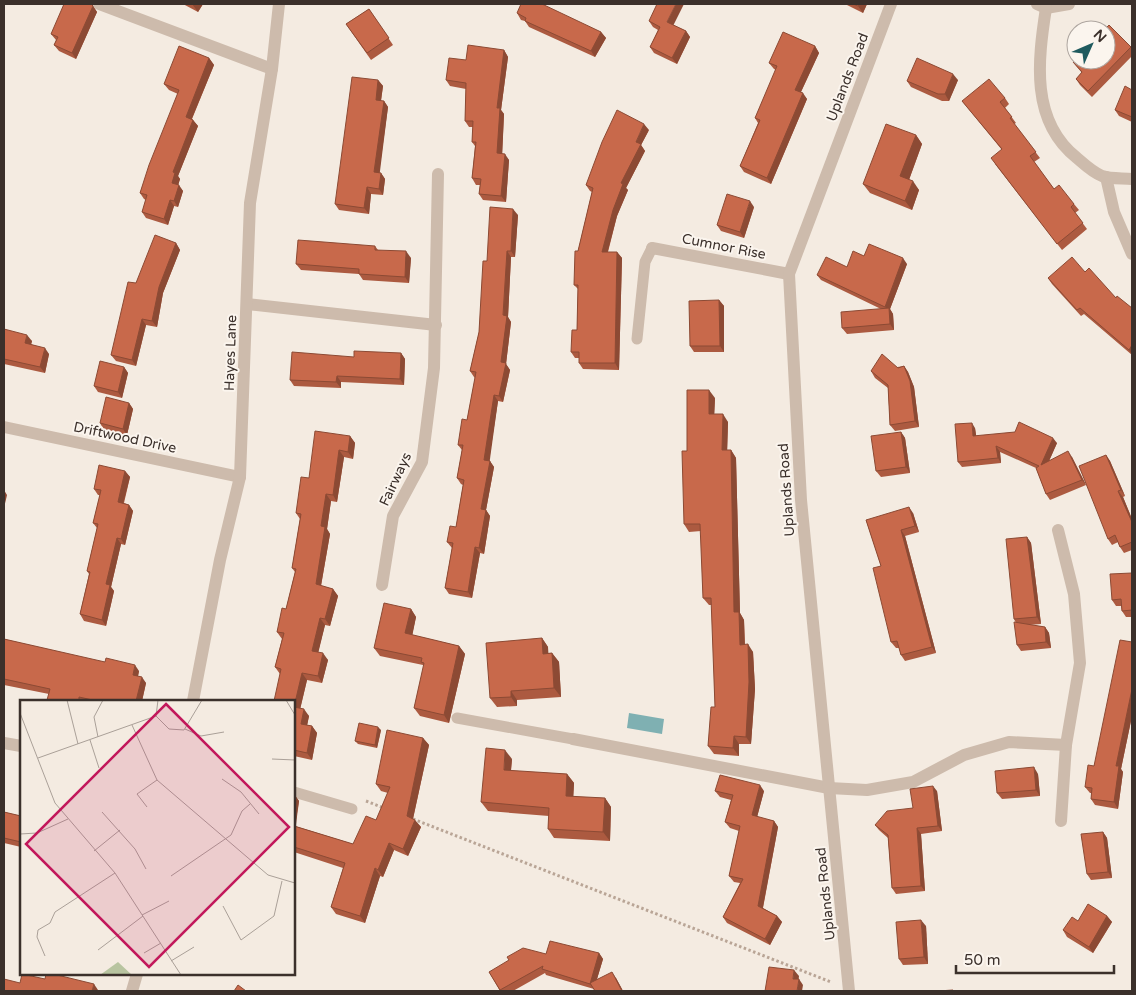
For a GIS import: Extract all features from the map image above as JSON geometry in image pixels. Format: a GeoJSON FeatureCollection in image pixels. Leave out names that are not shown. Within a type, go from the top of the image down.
{"type":"FeatureCollection","features":[{"type":"Feature","properties":{"kind":"street"},"geometry":{"type":"LineString","coordinates":[[99,4],[272,69]]}},
{"type":"Feature","properties":{"kind":"street","name":"Hayes Lane"},"geometry":{"type":"LineString","coordinates":[[194,700],[220,560],[240,477],[250,203],[272,69],[278,4]]}},
{"type":"Feature","properties":{"kind":"street","name":"Uplands Road"},"geometry":{"type":"LineString","coordinates":[[849,990],[801,500],[789,274],[891,4]]}},
{"type":"Feature","properties":{"kind":"street"},"geometry":{"type":"LineString","coordinates":[[1069,4],[1041,6],[1039,83],[1045,114],[1070,153],[1093,172],[1106,177],[1132,179]]}},
{"type":"Feature","properties":{"kind":"street","name":"Fairways"},"geometry":{"type":"LineString","coordinates":[[382,585],[393,516],[422,462],[434,368],[438,174]]}},
{"type":"Feature","properties":{"kind":"street"},"geometry":{"type":"LineString","coordinates":[[1106,177],[1114,212],[1132,254]]}},
{"type":"Feature","properties":{"kind":"street","name":"Cumnor Rise"},"geometry":{"type":"LineString","coordinates":[[652,248],[789,274]]}},
{"type":"Feature","properties":{"kind":"street"},"geometry":{"type":"LineString","coordinates":[[247,304],[436,325]]}},
{"type":"Feature","properties":{"kind":"street","name":"Driftwood Drive"},"geometry":{"type":"LineString","coordinates":[[4,427],[240,477]]}},
{"type":"Feature","properties":{"kind":"street"},"geometry":{"type":"LineString","coordinates":[[1058,530],[1074,594],[1080,662],[1066,745],[1061,821]]}},
{"type":"Feature","properties":{"kind":"street"},"geometry":{"type":"LineString","coordinates":[[573,739],[829,788],[867,790],[913,782],[964,754],[1009,742],[1066,745]]}},
{"type":"Feature","properties":{"kind":"street"},"geometry":{"type":"LineString","coordinates":[[4,743],[20,746]]}},
{"type":"Feature","properties":{"kind":"street"},"geometry":{"type":"LineString","coordinates":[[132,991],[137,975]]}},
{"type":"Feature","properties":{"kind":"lane"},"geometry":{"type":"LineString","coordinates":[[637,339],[645,262],[652,248]]}},
{"type":"Feature","properties":{"kind":"lane"},"geometry":{"type":"LineString","coordinates":[[458,718],[573,739]]}},
{"type":"Feature","properties":{"kind":"lane"},"geometry":{"type":"LineString","coordinates":[[295,792],[352,809]]}},
{"type":"Feature","properties":{"kind":"path"},"geometry":{"type":"LineString","coordinates":[[362,800],[390,810]]}},
{"type":"Feature","properties":{"kind":"path"},"geometry":{"type":"LineString","coordinates":[[408,817],[849,990]]}},
{"type":"Feature","properties":{"kind":"water"},"geometry":{"type":"Polygon","coordinates":[[[629,713],[664,719],[662,734],[627,728],[629,713]]]}},
{"type":"Feature","properties":{"kind":"building"},"geometry":{"type":"Polygon","coordinates":[[[64,4],[91,4],[93,6],[72,53],[54,45],[58,37],[51,34],[64,4]]]}},
{"type":"Feature","properties":{"kind":"building"},"geometry":{"type":"Polygon","coordinates":[[[521,4],[542,4],[601,32],[591,51],[525,21],[526,18],[517,13],[521,4]]]}},
{"type":"Feature","properties":{"kind":"building"},"geometry":{"type":"Polygon","coordinates":[[[657,4],[676,4],[667,22],[686,31],[672,58],[650,47],[660,27],[649,21],[657,4]]]}},
{"type":"Feature","properties":{"kind":"building"},"geometry":{"type":"Polygon","coordinates":[[[369,9],[389,38],[367,53],[346,24],[369,9]]]}},
{"type":"Feature","properties":{"kind":"building"},"geometry":{"type":"Polygon","coordinates":[[[783,32],[815,46],[795,90],[803,93],[767,178],[740,166],[760,120],[755,118],[777,66],[769,63],[783,32]]]}},
{"type":"Feature","properties":{"kind":"building"},"geometry":{"type":"Polygon","coordinates":[[[1116,32],[1131,47],[1116,62],[1116,32]]]}},
{"type":"Feature","properties":{"kind":"building"},"geometry":{"type":"Polygon","coordinates":[[[468,45],[504,50],[497,108],[500,108],[497,153],[505,154],[501,196],[479,194],[481,179],[472,178],[476,142],[472,142],[473,121],[465,121],[466,83],[446,80],[449,58],[466,60],[468,45]]]}},
{"type":"Feature","properties":{"kind":"building"},"geometry":{"type":"Polygon","coordinates":[[[179,46],[209,58],[186,117],[193,120],[173,172],[175,173],[172,183],[179,185],[174,201],[170,200],[164,219],[142,212],[147,195],[140,193],[179,90],[164,84],[179,46]]]}},
{"type":"Feature","properties":{"kind":"building"},"geometry":{"type":"Polygon","coordinates":[[[917,58],[953,74],[945,94],[938,94],[907,81],[917,58]]]}},
{"type":"Feature","properties":{"kind":"building"},"geometry":{"type":"Polygon","coordinates":[[[1080,70],[1109,70],[1088,91],[1076,79],[1082,72],[1080,70]]]}},
{"type":"Feature","properties":{"kind":"building"},"geometry":{"type":"Polygon","coordinates":[[[352,77],[378,80],[376,100],[384,101],[374,172],[381,173],[379,189],[367,187],[364,208],[335,204],[352,77]]]}},
{"type":"Feature","properties":{"kind":"building"},"geometry":{"type":"Polygon","coordinates":[[[989,79],[1005,98],[1000,102],[1012,117],[1010,118],[1036,152],[1030,156],[1054,189],[1059,185],[1074,204],[1071,207],[1083,223],[1057,244],[991,158],[1002,149],[962,101],[989,79]]]}},
{"type":"Feature","properties":{"kind":"building"},"geometry":{"type":"Polygon","coordinates":[[[1125,86],[1132,90],[1132,117],[1115,110],[1125,86]]]}},
{"type":"Feature","properties":{"kind":"building"},"geometry":{"type":"Polygon","coordinates":[[[617,110],[644,124],[636,142],[641,144],[621,183],[623,184],[613,210],[602,252],[617,252],[615,363],[579,363],[579,352],[571,352],[572,330],[577,330],[578,285],[574,285],[575,251],[578,251],[593,188],[586,185],[602,142],[617,110]]]}},
{"type":"Feature","properties":{"kind":"building"},"geometry":{"type":"Polygon","coordinates":[[[886,124],[916,135],[900,176],[913,181],[905,201],[863,184],[886,124]]]}},
{"type":"Feature","properties":{"kind":"building"},"geometry":{"type":"Polygon","coordinates":[[[727,194],[750,201],[740,232],[717,225],[727,194]]]}},
{"type":"Feature","properties":{"kind":"building"},"geometry":{"type":"Polygon","coordinates":[[[490,207],[513,209],[511,251],[507,251],[503,315],[507,316],[501,362],[506,363],[499,396],[494,395],[484,460],[490,461],[481,509],[486,510],[479,548],[475,547],[468,592],[445,588],[453,543],[447,542],[450,526],[456,527],[464,480],[457,478],[463,445],[458,445],[462,419],[467,420],[476,372],[470,371],[479,332],[483,261],[487,261],[490,207]]]}},
{"type":"Feature","properties":{"kind":"building"},"geometry":{"type":"Polygon","coordinates":[[[155,235],[176,243],[159,287],[152,321],[142,319],[132,360],[111,355],[128,282],[136,283],[155,235]]]}},
{"type":"Feature","properties":{"kind":"building"},"geometry":{"type":"Polygon","coordinates":[[[298,240],[375,246],[375,250],[406,251],[405,277],[359,274],[359,269],[296,264],[298,240]]]}},
{"type":"Feature","properties":{"kind":"building"},"geometry":{"type":"Polygon","coordinates":[[[869,244],[903,258],[885,307],[817,275],[826,257],[847,267],[853,251],[864,256],[869,244]]]}},
{"type":"Feature","properties":{"kind":"building"},"geometry":{"type":"Polygon","coordinates":[[[1072,257],[1085,272],[1089,268],[1116,298],[1117,296],[1132,308],[1132,345],[1129,350],[1080,308],[1077,310],[1048,278],[1072,257]]]}},
{"type":"Feature","properties":{"kind":"building"},"geometry":{"type":"Polygon","coordinates":[[[719,300],[720,346],[690,346],[689,301],[719,300]]]}},
{"type":"Feature","properties":{"kind":"building"},"geometry":{"type":"Polygon","coordinates":[[[889,308],[890,324],[842,328],[841,312],[889,308]]]}},
{"type":"Feature","properties":{"kind":"building"},"geometry":{"type":"Polygon","coordinates":[[[4,329],[27,335],[25,343],[45,348],[40,367],[4,359],[4,329]]]}},
{"type":"Feature","properties":{"kind":"building"},"geometry":{"type":"Polygon","coordinates":[[[354,351],[401,353],[400,379],[337,376],[336,382],[290,380],[292,352],[354,357],[354,351]]]}},
{"type":"Feature","properties":{"kind":"building"},"geometry":{"type":"Polygon","coordinates":[[[882,354],[898,368],[904,366],[910,381],[915,421],[890,425],[888,385],[871,371],[882,354]]]}},
{"type":"Feature","properties":{"kind":"building"},"geometry":{"type":"Polygon","coordinates":[[[100,361],[124,367],[118,392],[94,386],[100,361]]]}},
{"type":"Feature","properties":{"kind":"building"},"geometry":{"type":"Polygon","coordinates":[[[687,390],[709,390],[709,414],[723,414],[722,450],[731,450],[734,612],[739,612],[740,645],[748,644],[749,682],[746,737],[734,736],[733,748],[708,746],[711,707],[715,707],[711,598],[703,598],[700,524],[684,524],[682,451],[687,451],[687,390]]]}},
{"type":"Feature","properties":{"kind":"building"},"geometry":{"type":"Polygon","coordinates":[[[106,397],[129,403],[123,429],[100,423],[106,397]]]}},
{"type":"Feature","properties":{"kind":"building"},"geometry":{"type":"Polygon","coordinates":[[[1019,422],[1053,438],[1041,465],[1068,451],[1082,480],[1046,494],[1036,468],[1039,466],[996,446],[998,458],[958,462],[955,424],[972,423],[973,436],[1015,432],[1019,422]]]}},
{"type":"Feature","properties":{"kind":"building"},"geometry":{"type":"Polygon","coordinates":[[[315,431],[350,436],[348,452],[339,450],[333,495],[326,494],[321,526],[325,527],[316,584],[333,589],[325,619],[320,618],[312,651],[323,653],[318,676],[302,673],[295,703],[295,700],[274,700],[281,669],[275,667],[284,633],[277,632],[282,608],[286,609],[296,569],[292,568],[301,514],[296,513],[301,477],[309,478],[315,431]]]}},
{"type":"Feature","properties":{"kind":"building"},"geometry":{"type":"Polygon","coordinates":[[[901,432],[906,467],[876,471],[871,436],[901,432]]]}},
{"type":"Feature","properties":{"kind":"building"},"geometry":{"type":"Polygon","coordinates":[[[1106,455],[1121,490],[1118,491],[1132,522],[1132,542],[1120,547],[1115,535],[1108,539],[1079,466],[1106,455]]]}},
{"type":"Feature","properties":{"kind":"building"},"geometry":{"type":"Polygon","coordinates":[[[99,465],[125,471],[118,502],[129,505],[121,539],[117,538],[106,584],[110,585],[102,620],[80,614],[90,572],[87,571],[98,524],[93,523],[101,490],[94,489],[99,465]]]}},
{"type":"Feature","properties":{"kind":"building"},"geometry":{"type":"Polygon","coordinates":[[[909,507],[915,526],[901,530],[932,647],[901,655],[897,641],[891,642],[873,568],[881,566],[866,520],[909,507]]]}},
{"type":"Feature","properties":{"kind":"building"},"geometry":{"type":"Polygon","coordinates":[[[1027,537],[1037,617],[1014,619],[1006,539],[1027,537]]]}},
{"type":"Feature","properties":{"kind":"building"},"geometry":{"type":"Polygon","coordinates":[[[1132,573],[1132,610],[1122,611],[1121,599],[1112,600],[1110,574],[1132,573]]]}},
{"type":"Feature","properties":{"kind":"building"},"geometry":{"type":"Polygon","coordinates":[[[384,603],[411,609],[405,633],[459,646],[444,715],[414,708],[424,663],[421,662],[422,658],[374,648],[384,603]]]}},
{"type":"Feature","properties":{"kind":"building"},"geometry":{"type":"Polygon","coordinates":[[[1014,622],[1045,627],[1046,642],[1017,645],[1014,622]]]}},
{"type":"Feature","properties":{"kind":"building"},"geometry":{"type":"Polygon","coordinates":[[[542,638],[543,654],[552,653],[554,688],[511,691],[511,697],[490,698],[486,643],[542,638]]]}},
{"type":"Feature","properties":{"kind":"building"},"geometry":{"type":"Polygon","coordinates":[[[4,639],[105,662],[106,658],[135,665],[133,675],[142,677],[136,700],[92,700],[79,697],[79,700],[47,700],[50,689],[4,679],[4,639]]]}},
{"type":"Feature","properties":{"kind":"building"},"geometry":{"type":"Polygon","coordinates":[[[1120,640],[1132,642],[1132,689],[1116,766],[1119,766],[1114,802],[1091,799],[1092,788],[1085,787],[1088,765],[1094,766],[1120,640]]]}},
{"type":"Feature","properties":{"kind":"building"},"geometry":{"type":"Polygon","coordinates":[[[295,707],[304,709],[301,724],[312,726],[307,753],[295,750],[295,707]]]}},
{"type":"Feature","properties":{"kind":"building"},"geometry":{"type":"Polygon","coordinates":[[[359,723],[378,727],[375,745],[355,741],[359,723]]]}},
{"type":"Feature","properties":{"kind":"building"},"geometry":{"type":"Polygon","coordinates":[[[387,730],[423,738],[407,816],[415,820],[403,849],[389,843],[378,870],[375,868],[360,916],[331,907],[345,863],[295,847],[295,826],[353,844],[366,816],[376,820],[390,787],[376,784],[387,730]]]}},
{"type":"Feature","properties":{"kind":"building"},"geometry":{"type":"Polygon","coordinates":[[[486,748],[505,750],[504,770],[567,774],[566,796],[605,798],[603,832],[548,829],[549,808],[481,802],[486,748]]]}},
{"type":"Feature","properties":{"kind":"building"},"geometry":{"type":"Polygon","coordinates":[[[1034,767],[1036,790],[997,793],[995,771],[1034,767]]]}},
{"type":"Feature","properties":{"kind":"building"},"geometry":{"type":"Polygon","coordinates":[[[720,775],[760,785],[752,815],[774,821],[758,906],[777,916],[765,939],[723,917],[743,879],[729,876],[740,826],[725,822],[733,795],[715,791],[720,775]]]}},
{"type":"Feature","properties":{"kind":"building"},"geometry":{"type":"Polygon","coordinates":[[[933,786],[938,826],[917,828],[921,886],[892,888],[888,835],[875,825],[887,811],[913,808],[910,789],[933,786]]]}},
{"type":"Feature","properties":{"kind":"building"},"geometry":{"type":"Polygon","coordinates":[[[4,812],[20,816],[20,842],[4,838],[4,812]]]}},
{"type":"Feature","properties":{"kind":"building"},"geometry":{"type":"Polygon","coordinates":[[[1103,832],[1108,872],[1087,874],[1081,834],[1103,832]]]}},
{"type":"Feature","properties":{"kind":"building"},"geometry":{"type":"Polygon","coordinates":[[[1088,904],[1107,916],[1089,947],[1063,930],[1072,917],[1078,921],[1088,904]]]}},
{"type":"Feature","properties":{"kind":"building"},"geometry":{"type":"Polygon","coordinates":[[[921,920],[924,957],[899,959],[896,922],[921,920]]]}},
{"type":"Feature","properties":{"kind":"building"},"geometry":{"type":"Polygon","coordinates":[[[550,941],[599,953],[590,984],[542,969],[543,966],[500,990],[489,972],[509,960],[507,957],[523,948],[546,954],[550,941]]]}},
{"type":"Feature","properties":{"kind":"building"},"geometry":{"type":"Polygon","coordinates":[[[769,967],[794,970],[793,979],[799,979],[797,991],[765,991],[769,967]]]}},
{"type":"Feature","properties":{"kind":"building"},"geometry":{"type":"Polygon","coordinates":[[[612,972],[622,991],[595,991],[590,983],[612,972]]]}},
{"type":"Feature","properties":{"kind":"building"},"geometry":{"type":"Polygon","coordinates":[[[22,975],[45,979],[46,975],[57,975],[94,984],[92,991],[4,991],[4,979],[20,983],[22,975]]]}},
{"type":"Feature","properties":{"kind":"building"},"geometry":{"type":"Polygon","coordinates":[[[238,985],[246,991],[234,991],[238,985]]]}}]}
